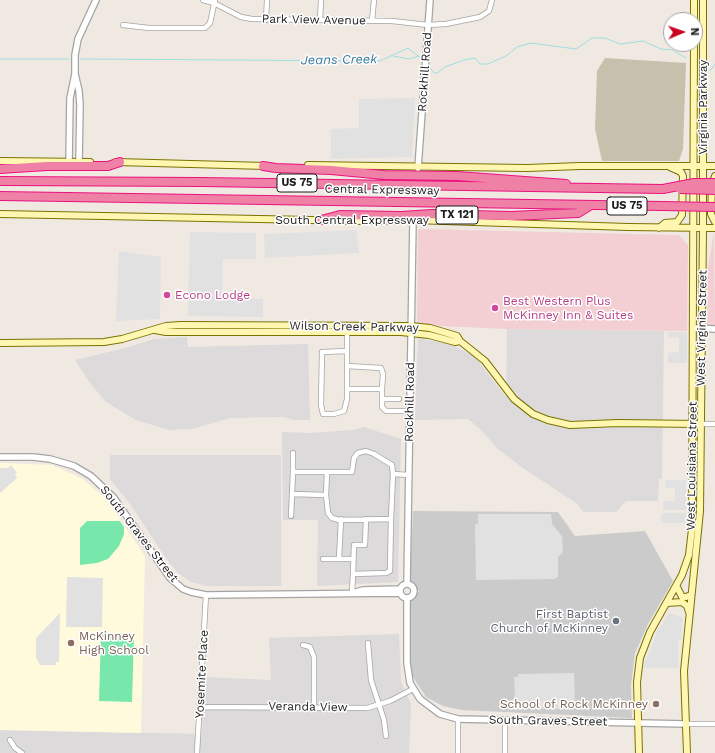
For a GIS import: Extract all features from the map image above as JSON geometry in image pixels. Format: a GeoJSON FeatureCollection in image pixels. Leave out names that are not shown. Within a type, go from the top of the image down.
{"type":"FeatureCollection","features":[{"type":"Feature","properties":{"kind":"highway"},"geometry":{"type":"LineString","coordinates":[[0,169],[47,166],[108,166],[120,162]]}},
{"type":"Feature","properties":{"kind":"highway"},"geometry":{"type":"LineString","coordinates":[[263,166],[384,175],[457,176],[548,181],[594,188]]}},
{"type":"Feature","properties":{"kind":"highway","name":"Central Expressway"},"geometry":{"type":"LineString","coordinates":[[0,181],[202,182],[715,190]]}},
{"type":"Feature","properties":{"kind":"highway"},"geometry":{"type":"LineString","coordinates":[[663,189],[694,183],[715,183]]}},
{"type":"Feature","properties":{"kind":"highway","name":"Central Expressway"},"geometry":{"type":"LineString","coordinates":[[0,196],[715,207]]}},
{"type":"Feature","properties":{"kind":"highway","name":"TX 121"},"geometry":{"type":"LineString","coordinates":[[321,220],[340,216],[401,216],[432,214],[511,216],[578,213],[591,205]]}},
{"type":"Feature","properties":{"kind":"main road"},"geometry":{"type":"LineString","coordinates":[[694,0],[694,12]]}},
{"type":"Feature","properties":{"kind":"main road","name":"Virginia Parkway"},"geometry":{"type":"LineString","coordinates":[[703,0],[703,166]]}},
{"type":"Feature","properties":{"kind":"main road","name":"Virginia Parkway"},"geometry":{"type":"LineString","coordinates":[[694,52],[694,166]]}},
{"type":"Feature","properties":{"kind":"main road"},"geometry":{"type":"LineString","coordinates":[[0,161],[418,168],[715,166]]}},
{"type":"Feature","properties":{"kind":"main road"},"geometry":{"type":"LineString","coordinates":[[659,228],[665,223],[677,222],[682,215],[683,176],[681,172],[668,166]]}},
{"type":"Feature","properties":{"kind":"main road","name":"West Louisiana Street"},"geometry":{"type":"LineString","coordinates":[[639,753],[637,682],[641,654],[650,632],[677,587],[689,555],[693,511],[694,166]]}},
{"type":"Feature","properties":{"kind":"main road","name":"West Virginia Street"},"geometry":{"type":"LineString","coordinates":[[687,753],[684,670],[700,511],[703,166]]}},
{"type":"Feature","properties":{"kind":"main road"},"geometry":{"type":"LineString","coordinates":[[715,176],[712,186],[711,214],[715,222]]}},
{"type":"Feature","properties":{"kind":"main road","name":"South Central Expressway"},"geometry":{"type":"LineString","coordinates":[[0,214],[321,220],[413,220],[659,228],[715,228]]}},
{"type":"Feature","properties":{"kind":"main road","name":"Wilson Creek Parkway"},"geometry":{"type":"LineString","coordinates":[[0,344],[104,342],[166,326],[180,325],[411,326],[444,331],[457,336],[460,341],[455,342],[429,335],[411,333],[166,332],[155,330]]}},
{"type":"Feature","properties":{"kind":"main road"},"geometry":{"type":"LineString","coordinates":[[460,341],[485,361],[514,399],[533,414],[548,420],[570,425],[618,423],[700,424]]}},
{"type":"Feature","properties":{"kind":"main road"},"geometry":{"type":"LineString","coordinates":[[693,511],[700,511]]}},
{"type":"Feature","properties":{"kind":"main road"},"geometry":{"type":"LineString","coordinates":[[677,587],[682,596],[686,597],[691,594]]}},
{"type":"Feature","properties":{"kind":"main road"},"geometry":{"type":"LineString","coordinates":[[667,603],[684,603],[690,613]]}},
{"type":"Feature","properties":{"kind":"street"},"geometry":{"type":"LineString","coordinates":[[79,162],[80,117],[79,92],[75,74],[75,55],[78,39],[96,0]]}},
{"type":"Feature","properties":{"kind":"street","name":"Park View Avenue"},"geometry":{"type":"LineString","coordinates":[[203,0],[215,2],[241,17],[266,20],[399,21],[428,25],[446,24],[480,17],[489,11],[492,0]]}},
{"type":"Feature","properties":{"kind":"street"},"geometry":{"type":"LineString","coordinates":[[266,20],[267,0]]}},
{"type":"Feature","properties":{"kind":"street"},"geometry":{"type":"LineString","coordinates":[[320,20],[321,0]]}},
{"type":"Feature","properties":{"kind":"street"},"geometry":{"type":"LineString","coordinates":[[372,21],[374,0]]}},
{"type":"Feature","properties":{"kind":"street","name":"Rockhill Road"},"geometry":{"type":"LineString","coordinates":[[418,168],[430,0]]}},
{"type":"Feature","properties":{"kind":"street"},"geometry":{"type":"LineString","coordinates":[[123,25],[149,28],[205,28],[210,23],[215,2]]}},
{"type":"Feature","properties":{"kind":"street"},"geometry":{"type":"LineString","coordinates":[[69,162],[71,90],[75,74]]}},
{"type":"Feature","properties":{"kind":"street"},"geometry":{"type":"LineString","coordinates":[[70,117],[80,117]]}},
{"type":"Feature","properties":{"kind":"street","name":"Rockhill Road"},"geometry":{"type":"LineString","coordinates":[[407,583],[413,220]]}},
{"type":"Feature","properties":{"kind":"street"},"geometry":{"type":"LineString","coordinates":[[694,328],[715,329]]}},
{"type":"Feature","properties":{"kind":"street"},"geometry":{"type":"LineString","coordinates":[[347,332],[347,351],[347,389],[344,411],[334,414],[323,414],[321,405],[322,352],[347,351]]}},
{"type":"Feature","properties":{"kind":"street"},"geometry":{"type":"LineString","coordinates":[[347,366],[381,368],[382,408],[386,412],[410,411]]}},
{"type":"Feature","properties":{"kind":"street"},"geometry":{"type":"LineString","coordinates":[[347,389],[382,389]]}},
{"type":"Feature","properties":{"kind":"street"},"geometry":{"type":"LineString","coordinates":[[382,399],[399,398]]}},
{"type":"Feature","properties":{"kind":"street"},"geometry":{"type":"LineString","coordinates":[[700,424],[715,424]]}},
{"type":"Feature","properties":{"kind":"street"},"geometry":{"type":"LineString","coordinates":[[292,472],[352,472],[354,458],[358,453],[366,451],[392,465],[390,571],[386,573],[353,574]]}},
{"type":"Feature","properties":{"kind":"street"},"geometry":{"type":"LineString","coordinates":[[291,516],[293,453]]}},
{"type":"Feature","properties":{"kind":"street","name":"South Graves Street"},"geometry":{"type":"LineString","coordinates":[[0,457],[29,456],[50,459],[74,466],[91,476],[114,498],[170,578],[183,589],[191,592],[206,594],[352,593],[363,590],[399,591]]}},
{"type":"Feature","properties":{"kind":"street"},"geometry":{"type":"LineString","coordinates":[[327,472],[326,495],[328,513],[332,518],[341,520],[391,519]]}},
{"type":"Feature","properties":{"kind":"street"},"geometry":{"type":"LineString","coordinates":[[393,474],[409,475]]}},
{"type":"Feature","properties":{"kind":"street"},"geometry":{"type":"LineString","coordinates":[[292,494],[326,495]]}},
{"type":"Feature","properties":{"kind":"street"},"geometry":{"type":"LineString","coordinates":[[352,593],[354,545],[365,545],[366,519]]}},
{"type":"Feature","properties":{"kind":"street"},"geometry":{"type":"LineString","coordinates":[[339,558],[341,520]]}},
{"type":"Feature","properties":{"kind":"street"},"geometry":{"type":"LineString","coordinates":[[323,559],[353,559]]}},
{"type":"Feature","properties":{"kind":"street"},"geometry":{"type":"LineString","coordinates":[[407,583],[412,586],[414,590],[412,596],[407,598],[402,597],[399,591],[401,585],[407,583]]}},
{"type":"Feature","properties":{"kind":"street","name":"Yosemite Place"},"geometry":{"type":"LineString","coordinates":[[197,753],[206,594]]}},
{"type":"Feature","properties":{"kind":"street"},"geometry":{"type":"LineString","coordinates":[[407,598],[407,663],[409,679],[413,689]]}},
{"type":"Feature","properties":{"kind":"street"},"geometry":{"type":"LineString","coordinates":[[368,643],[371,680],[384,720],[386,736]]}},
{"type":"Feature","properties":{"kind":"street"},"geometry":{"type":"LineString","coordinates":[[304,645],[310,647],[314,657],[314,707]]}},
{"type":"Feature","properties":{"kind":"street","name":"South Graves Street"},"geometry":{"type":"LineString","coordinates":[[413,689],[428,707],[440,714],[458,719],[686,724]]}},
{"type":"Feature","properties":{"kind":"street","name":"Veranda View"},"geometry":{"type":"LineString","coordinates":[[200,706],[357,708],[379,705],[413,689]]}},
{"type":"Feature","properties":{"kind":"street"},"geometry":{"type":"LineString","coordinates":[[458,719],[458,753]]}},
{"type":"Feature","properties":{"kind":"street"},"geometry":{"type":"LineString","coordinates":[[505,720],[505,753]]}},
{"type":"Feature","properties":{"kind":"street"},"geometry":{"type":"LineString","coordinates":[[686,724],[715,724]]}},
{"type":"Feature","properties":{"kind":"street"},"geometry":{"type":"LineString","coordinates":[[10,740],[14,748],[22,753]]}},
{"type":"Feature","properties":{"kind":"shaded area"},"geometry":{"type":"Polygon","coordinates":[[[605,58],[686,63],[683,149],[679,161],[602,161],[595,129],[597,71],[605,58]]]}},
{"type":"Feature","properties":{"kind":"shaded area"},"geometry":{"type":"Polygon","coordinates":[[[415,98],[412,157],[331,159],[331,129],[359,128],[359,99],[415,98]]]}},
{"type":"Feature","properties":{"kind":"shaded area"},"geometry":{"type":"Polygon","coordinates":[[[418,229],[679,235],[688,245],[687,331],[507,329],[417,325],[418,229]]]}},
{"type":"Feature","properties":{"kind":"shaded area"},"geometry":{"type":"Polygon","coordinates":[[[356,230],[359,253],[265,258],[264,234],[356,230]]]}},
{"type":"Feature","properties":{"kind":"shaded area"},"geometry":{"type":"Polygon","coordinates":[[[190,232],[256,233],[256,259],[223,259],[222,298],[263,299],[263,317],[188,316],[190,232]]]}},
{"type":"Feature","properties":{"kind":"shaded area"},"geometry":{"type":"Polygon","coordinates":[[[714,232],[715,325],[707,325],[708,266],[714,232]]]}},
{"type":"Feature","properties":{"kind":"shaded area"},"geometry":{"type":"Polygon","coordinates":[[[119,251],[161,257],[160,319],[116,321],[119,251]]]}},
{"type":"Feature","properties":{"kind":"shaded area"},"geometry":{"type":"Polygon","coordinates":[[[507,329],[664,331],[662,479],[659,479],[658,501],[626,501],[616,512],[584,512],[576,503],[520,466],[498,449],[481,430],[468,419],[415,420],[418,338],[453,345],[475,357],[506,397],[507,329]]]}},
{"type":"Feature","properties":{"kind":"shaded area"},"geometry":{"type":"Polygon","coordinates":[[[668,332],[687,332],[687,363],[668,363],[668,353],[679,352],[679,338],[668,338],[668,332]]]}},
{"type":"Feature","properties":{"kind":"shaded area"},"geometry":{"type":"Polygon","coordinates":[[[187,337],[188,347],[308,344],[310,420],[293,420],[283,417],[230,418],[192,429],[169,430],[136,420],[106,402],[90,383],[75,360],[129,347],[154,339],[187,337]]]}},
{"type":"Feature","properties":{"kind":"shaded area"},"geometry":{"type":"Polygon","coordinates":[[[364,427],[401,439],[398,582],[317,586],[318,520],[283,520],[282,432],[310,433],[353,430],[364,427]]]}},
{"type":"Feature","properties":{"kind":"shaded area"},"geometry":{"type":"Polygon","coordinates":[[[110,455],[281,455],[281,586],[207,586],[191,582],[178,573],[165,557],[133,508],[110,479],[110,455]]]}},
{"type":"Feature","properties":{"kind":"shaded area","name":"McKinney High School"},"geometry":{"type":"Polygon","coordinates":[[[0,463],[52,465],[83,479],[107,500],[145,556],[141,733],[0,730],[0,463]]]}},
{"type":"Feature","properties":{"kind":"shaded area"},"geometry":{"type":"Polygon","coordinates":[[[11,465],[17,473],[15,475],[17,478],[0,493],[0,468],[8,468],[11,465]]]}},
{"type":"Feature","properties":{"kind":"shaded area"},"geometry":{"type":"Polygon","coordinates":[[[666,480],[686,480],[686,510],[663,510],[663,501],[675,501],[675,488],[665,488],[666,480]]]}},
{"type":"Feature","properties":{"kind":"shaded area","name":"First Baptist Church of McKinney"},"geometry":{"type":"Polygon","coordinates":[[[413,511],[558,512],[575,536],[645,531],[673,581],[648,624],[635,653],[631,685],[632,718],[461,710],[443,706],[426,697],[411,674],[411,601],[419,591],[410,580],[413,511]]]}},
{"type":"Feature","properties":{"kind":"shaded area"},"geometry":{"type":"Polygon","coordinates":[[[661,513],[686,513],[686,523],[661,523],[661,513]]]}},
{"type":"Feature","properties":{"kind":"shaded area"},"geometry":{"type":"Polygon","coordinates":[[[478,514],[551,514],[552,524],[562,536],[563,552],[558,557],[558,577],[554,579],[476,580],[475,524],[478,524],[478,514]]]}},
{"type":"Feature","properties":{"kind":"shaded area"},"geometry":{"type":"Polygon","coordinates":[[[67,577],[103,578],[102,627],[66,627],[67,577]]]}},
{"type":"Feature","properties":{"kind":"shaded area"},"geometry":{"type":"Polygon","coordinates":[[[60,613],[59,662],[56,662],[56,665],[40,665],[36,658],[36,638],[60,613]]]}},
{"type":"Feature","properties":{"kind":"shaded area"},"geometry":{"type":"Polygon","coordinates":[[[669,613],[683,618],[681,640],[678,640],[678,668],[643,668],[657,632],[669,613]]]}},
{"type":"Feature","properties":{"kind":"shaded area"},"geometry":{"type":"Polygon","coordinates":[[[399,634],[401,682],[411,704],[409,753],[0,753],[0,730],[202,734],[204,677],[271,680],[269,638],[399,634]]]}},
{"type":"Feature","properties":{"kind":"shaded area"},"geometry":{"type":"Polygon","coordinates":[[[574,673],[575,705],[572,705],[571,709],[511,708],[511,703],[515,695],[514,677],[518,677],[518,674],[574,673]]]}},
{"type":"Feature","properties":{"kind":"green space"},"geometry":{"type":"Polygon","coordinates":[[[87,521],[120,521],[124,527],[124,534],[119,546],[108,559],[97,563],[80,565],[80,528],[87,521]]]}},
{"type":"Feature","properties":{"kind":"green space"},"geometry":{"type":"Polygon","coordinates":[[[101,633],[134,634],[132,702],[99,701],[101,633]]]}},
{"type":"Feature","properties":{"kind":"waterway","name":"Jeans Creek"},"geometry":{"type":"LineString","coordinates":[[428,65],[434,73],[437,73],[445,67],[464,60],[475,58],[480,64],[488,64],[506,56],[517,47],[531,43],[576,49],[592,38],[605,38],[620,44],[643,41],[661,49],[672,50],[686,58]]}},
{"type":"Feature","properties":{"kind":"waterway","name":"Jeans Creek"},"geometry":{"type":"LineString","coordinates":[[81,59],[380,61],[408,48],[423,60]]}},
{"type":"Feature","properties":{"kind":"waterway"},"geometry":{"type":"LineString","coordinates":[[393,56],[409,59],[419,56]]}},
{"type":"Feature","properties":{"kind":"waterway","name":"Jeans Creek"},"geometry":{"type":"LineString","coordinates":[[0,59],[69,59]]}},
{"type":"Feature","properties":{"kind":"waterway","name":"Jeans Creek"},"geometry":{"type":"LineString","coordinates":[[708,70],[711,70],[715,64]]}},
{"type":"Feature","properties":{"kind":"place","name":"Econo Lodge"},"geometry":{"type":"Point","coordinates":[167,295]}},
{"type":"Feature","properties":{"kind":"place","name":"Best Western Plus McKinney Inn & Suites"},"geometry":{"type":"Point","coordinates":[495,308]}},
{"type":"Feature","properties":{"kind":"place","name":"First Baptist Church of McKinney"},"geometry":{"type":"Point","coordinates":[616,621]}},
{"type":"Feature","properties":{"kind":"place","name":"McKinney High School"},"geometry":{"type":"Point","coordinates":[71,643]}},
{"type":"Feature","properties":{"kind":"place","name":"School of Rock McKinney"},"geometry":{"type":"Point","coordinates":[656,704]}}]}
